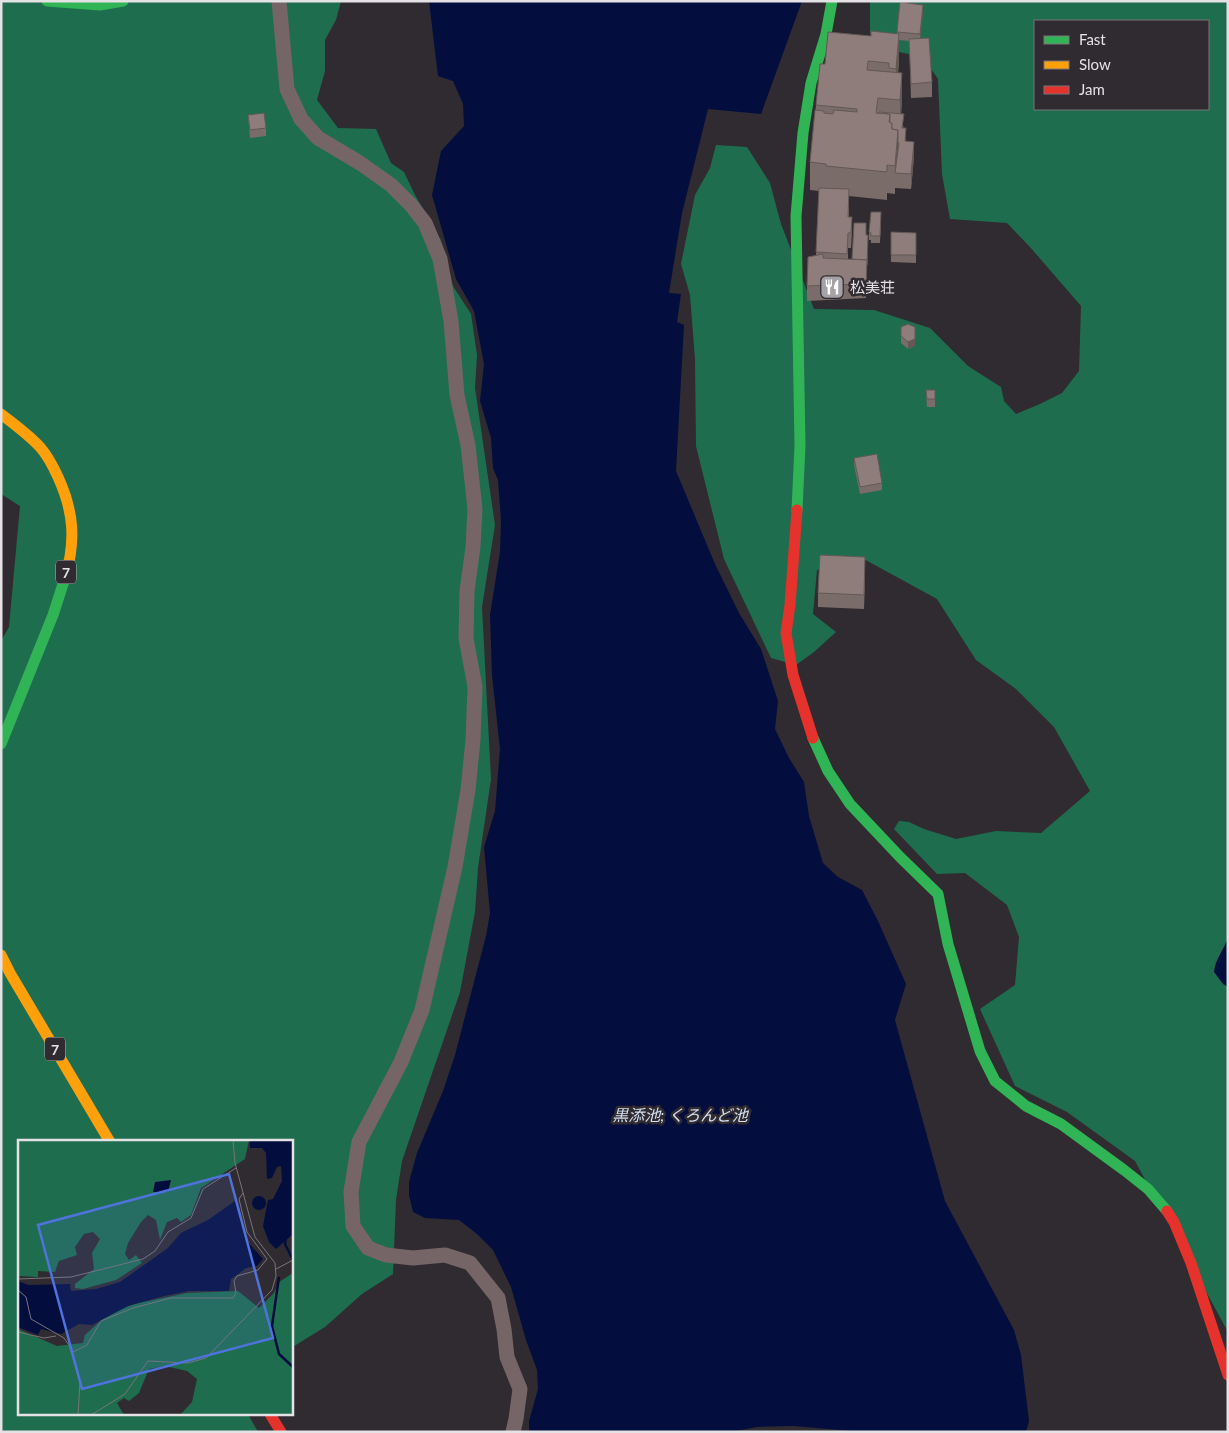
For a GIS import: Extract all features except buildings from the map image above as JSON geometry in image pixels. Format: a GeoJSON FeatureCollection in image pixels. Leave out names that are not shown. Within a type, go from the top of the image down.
{"type":"FeatureCollection","features":[{"type":"Feature","properties":{"kind":"street"},"geometry":{"type":"LineString","coordinates":[[47,1],[100,5],[123,1]]}},
{"type":"Feature","properties":{"kind":"street"},"geometry":{"type":"LineString","coordinates":[[832,1],[826,34],[809,92],[802,133],[796,216],[800,446],[796,533],[786,633],[793,675],[810,732],[828,771],[850,804],[938,894],[948,944],[980,1051],[995,1082],[1026,1106],[1061,1124],[1124,1170],[1148,1189],[1160,1202],[1174,1222],[1191,1263],[1228,1375]]}},
{"type":"Feature","properties":{"kind":"street","name":"7"},"geometry":{"type":"LineString","coordinates":[[1,414],[23,431],[40,448],[52,464],[64,490],[71,512],[72,540],[70,560],[53,616],[1,744]]}},
{"type":"Feature","properties":{"kind":"street","name":"7"},"geometry":{"type":"LineString","coordinates":[[1,955],[109,1140]]}},
{"type":"Feature","properties":{"kind":"street"},"geometry":{"type":"LineString","coordinates":[[271,1416],[281,1432]]}},
{"type":"Feature","properties":{"kind":"lane"},"geometry":{"type":"LineString","coordinates":[[279,1],[287,89],[301,119],[318,138],[360,163],[391,185],[411,205],[425,222],[440,259],[452,321],[457,395],[468,445],[475,509],[473,547],[467,591],[466,638],[475,687],[473,740],[468,790],[455,867],[422,1010],[401,1062],[359,1142],[351,1192],[353,1226],[368,1248],[386,1255],[413,1258],[445,1255],[470,1263],[498,1298],[507,1357],[520,1389],[516,1419],[512,1432]]}},
{"type":"Feature","properties":{"kind":"green space"},"geometry":{"type":"Polygon","coordinates":[[[1,1],[341,1],[336,20],[325,40],[325,71],[317,100],[338,128],[376,129],[391,163],[404,172],[441,240],[453,286],[471,314],[477,355],[475,388],[495,525],[482,607],[491,779],[478,868],[475,912],[460,992],[402,1161],[396,1200],[393,1274],[362,1294],[325,1327],[292,1347],[292,1140],[18,1140],[18,1416],[249,1416],[258,1432],[1,1432],[1,641],[9,627],[20,506],[1,494],[1,1]]]}},
{"type":"Feature","properties":{"kind":"green space"},"geometry":{"type":"Polygon","coordinates":[[[870,1],[1228,1],[1228,1332],[1135,1161],[1067,1112],[1015,1086],[980,1009],[1015,985],[1019,937],[1007,905],[965,873],[937,874],[894,829],[899,821],[909,822],[956,839],[996,831],[1041,833],[1090,791],[1054,727],[1016,689],[976,660],[937,599],[862,558],[817,570],[813,614],[836,632],[796,665],[771,658],[724,559],[696,446],[695,359],[690,295],[681,264],[695,195],[710,168],[716,145],[747,147],[770,183],[781,224],[814,309],[874,310],[930,328],[968,366],[1001,387],[1004,401],[1016,414],[1062,393],[1079,371],[1081,306],[1007,223],[950,219],[942,174],[938,79],[923,57],[899,52],[870,33],[870,1]]]}},
{"type":"Feature","properties":{"kind":"water","name":"黒添池; くろんど池"},"geometry":{"type":"Polygon","coordinates":[[[429,1],[802,1],[761,114],[708,109],[682,213],[669,293],[681,294],[677,322],[684,325],[676,471],[715,564],[739,613],[761,649],[778,701],[775,729],[789,758],[804,782],[809,816],[823,863],[838,877],[862,890],[906,984],[895,1020],[945,1201],[1014,1330],[1021,1355],[1029,1421],[1026,1432],[864,1432],[793,1426],[757,1427],[731,1432],[529,1432],[529,1421],[538,1389],[537,1370],[526,1340],[511,1287],[493,1250],[459,1220],[425,1218],[413,1212],[409,1195],[409,1182],[417,1153],[443,1091],[455,1055],[486,936],[490,913],[484,847],[495,811],[500,749],[492,675],[490,615],[500,552],[501,520],[498,480],[493,468],[491,438],[480,401],[484,364],[474,311],[456,279],[432,195],[441,151],[464,126],[463,104],[453,81],[438,76],[429,1]]]}},
{"type":"Feature","properties":{"kind":"water"},"geometry":{"type":"Polygon","coordinates":[[[1228,937],[1228,987],[1223,984],[1214,972],[1228,937]]]}},
{"type":"Feature","properties":{"kind":"traffic: fast"},"geometry":{"type":"LineString","coordinates":[[47,1],[100,5],[123,1]]}},
{"type":"Feature","properties":{"kind":"traffic: fast"},"geometry":{"type":"LineString","coordinates":[[797,510],[800,446],[796,216],[803,133],[811,83],[826,34],[832,1]]}},
{"type":"Feature","properties":{"kind":"traffic: fast"},"geometry":{"type":"LineString","coordinates":[[1,744],[53,615],[65,578]]}},
{"type":"Feature","properties":{"kind":"traffic: fast"},"geometry":{"type":"LineString","coordinates":[[813,738],[828,771],[850,804],[938,894],[948,944],[980,1051],[995,1081],[1026,1106],[1061,1124],[1124,1170],[1148,1189],[1167,1211]]}},
{"type":"Feature","properties":{"kind":"traffic: slow"},"geometry":{"type":"LineString","coordinates":[[1,414],[26,433],[43,450],[63,490],[72,527],[71,552],[65,578]]}},
{"type":"Feature","properties":{"kind":"traffic: slow"},"geometry":{"type":"LineString","coordinates":[[1,955],[109,1140]]}},
{"type":"Feature","properties":{"kind":"traffic: jam"},"geometry":{"type":"LineString","coordinates":[[797,510],[786,633],[793,675],[813,738]]}},
{"type":"Feature","properties":{"kind":"traffic: jam"},"geometry":{"type":"LineString","coordinates":[[1167,1211],[1174,1222],[1191,1263],[1228,1375]]}},
{"type":"Feature","properties":{"kind":"traffic: jam"},"geometry":{"type":"LineString","coordinates":[[271,1416],[281,1432]]}},
{"type":"Feature","properties":{"kind":"place","name":"松美荘"},"geometry":{"type":"Point","coordinates":[832,287]}}]}
